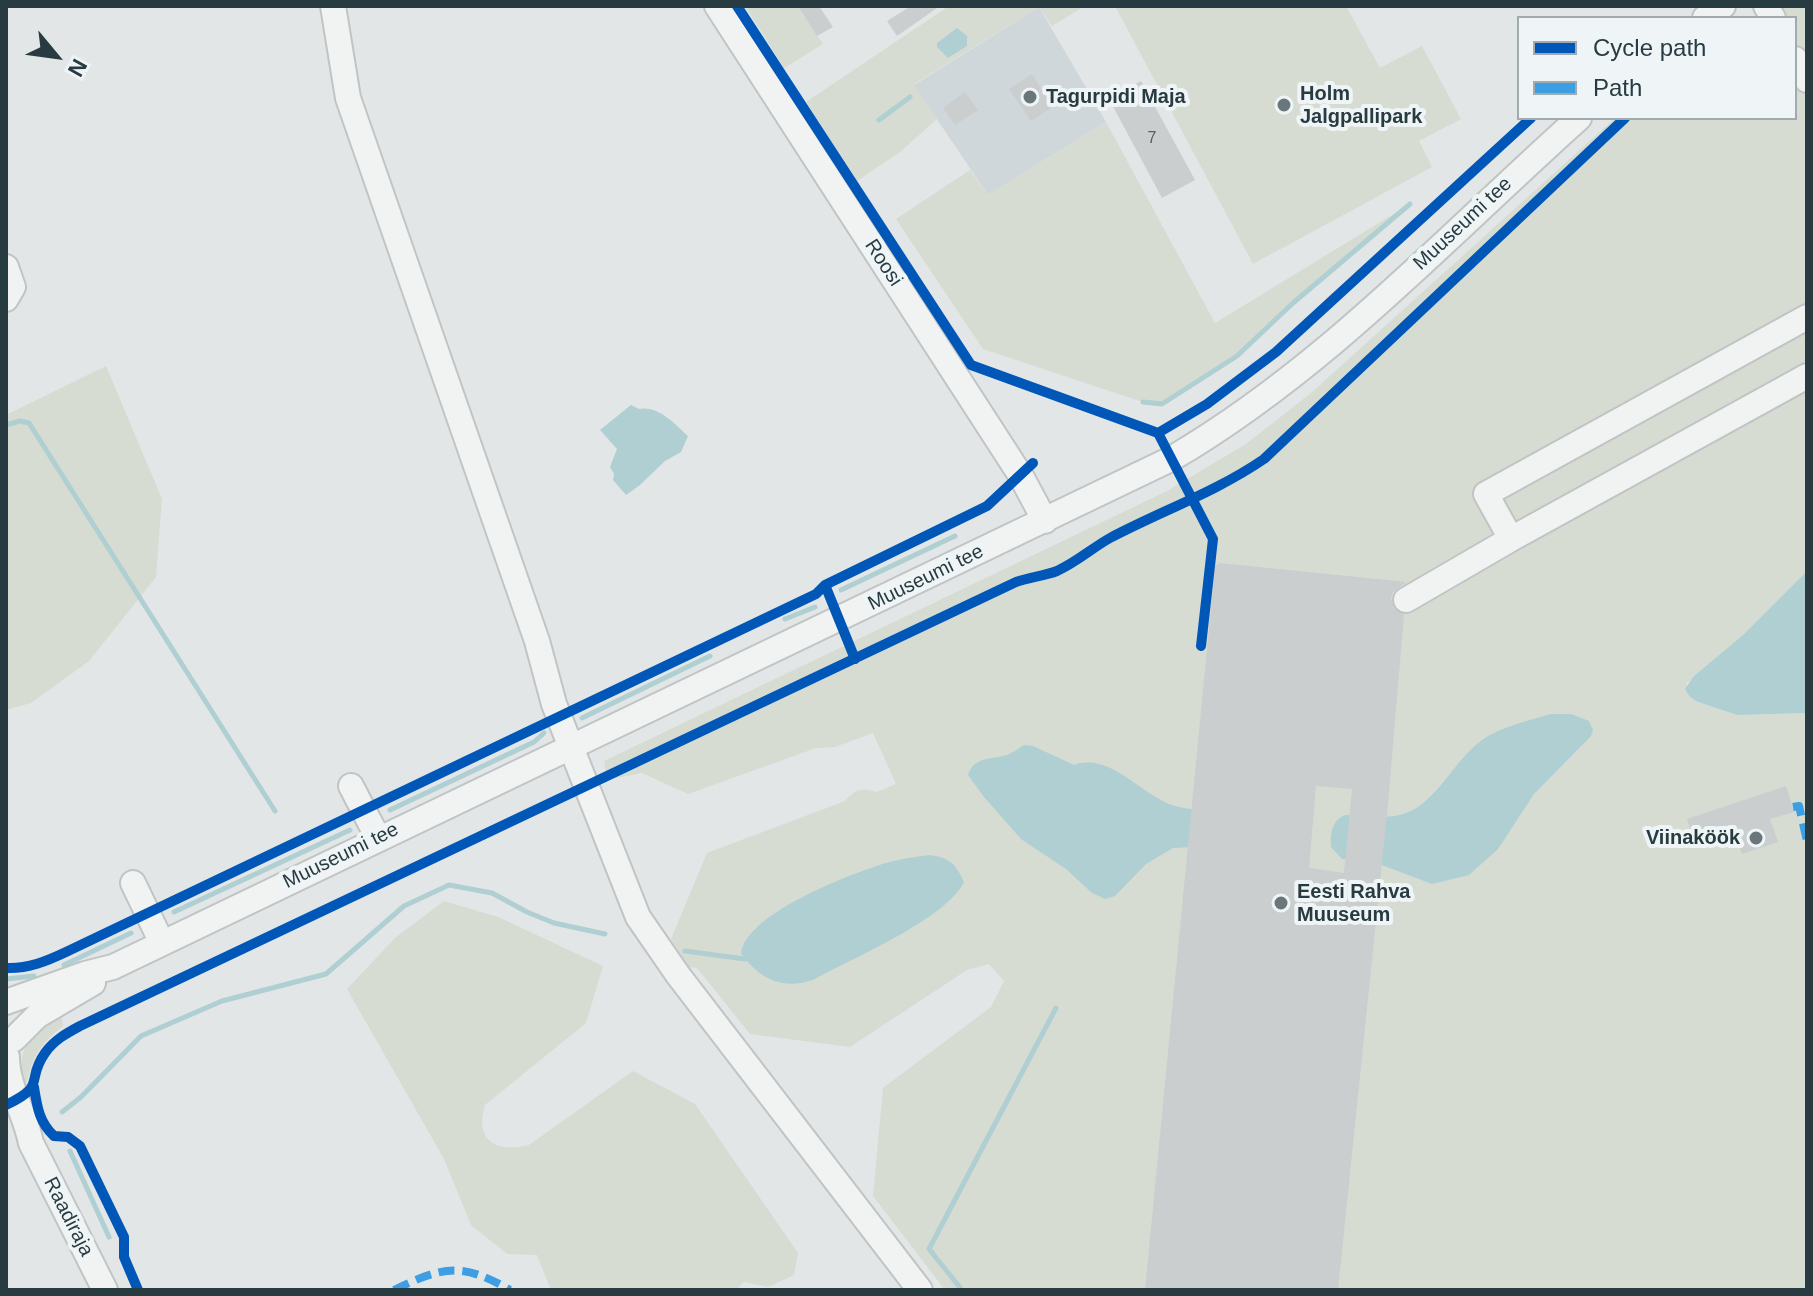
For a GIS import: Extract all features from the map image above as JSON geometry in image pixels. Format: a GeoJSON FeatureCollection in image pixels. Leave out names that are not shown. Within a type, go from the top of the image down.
{"type":"FeatureCollection","features":[{"type":"Feature","properties":{"kind":"street"},"geometry":{"type":"LineString","coordinates":[[333,6],[348,98],[537,641],[554,704],[638,917],[678,975],[920,1290]]}},
{"type":"Feature","properties":{"kind":"street","name":"Roosi"},"geometry":{"type":"LineString","coordinates":[[717,6],[1021,476],[1045,521]]}},
{"type":"Feature","properties":{"kind":"street"},"geometry":{"type":"LineString","coordinates":[[1797,62],[1807,80]]}},
{"type":"Feature","properties":{"kind":"street","name":"Muuseumi tee"},"geometry":{"type":"LineString","coordinates":[[6,1002],[113,967],[1171,459],[1222,430],[1281,387],[1336,341],[1577,120]]}},
{"type":"Feature","properties":{"kind":"street"},"geometry":{"type":"LineString","coordinates":[[6,267],[13,287],[6,299]]}},
{"type":"Feature","properties":{"kind":"street"},"geometry":{"type":"LineString","coordinates":[[1511,539],[1486,494],[1807,317]]}},
{"type":"Feature","properties":{"kind":"street"},"geometry":{"type":"LineString","coordinates":[[1406,600],[1807,376]]}},
{"type":"Feature","properties":{"kind":"street"},"geometry":{"type":"LineString","coordinates":[[351,786],[378,838]]}},
{"type":"Feature","properties":{"kind":"street"},"geometry":{"type":"LineString","coordinates":[[133,883],[162,943]]}},
{"type":"Feature","properties":{"kind":"street","name":"Muuseumi tee"},"geometry":{"type":"LineString","coordinates":[[9,1051],[37,1016],[91,985],[113,967]]}},
{"type":"Feature","properties":{"kind":"street"},"geometry":{"type":"LineString","coordinates":[[6,1010],[14,1026],[9,1051]]}},
{"type":"Feature","properties":{"kind":"street","name":"Raadiraja"},"geometry":{"type":"LineString","coordinates":[[9,1051],[11,1085],[27,1120],[31,1143],[105,1290]]}},
{"type":"Feature","properties":{"kind":"street","name":"Raadiraja"},"geometry":{"type":"LineString","coordinates":[[6,1115],[31,1143]]}},
{"type":"Feature","properties":{"kind":"shaded area"},"geometry":{"type":"Polygon","coordinates":[[[745,6],[798,6],[823,44],[784,68],[745,6]]]}},
{"type":"Feature","properties":{"kind":"shaded area"},"geometry":{"type":"Polygon","coordinates":[[[949,6],[1085,6],[1052,26],[1039,7],[914,84],[937,119],[900,152],[857,181],[806,102],[949,6]]]}},
{"type":"Feature","properties":{"kind":"shaded area","name":"Holm Jalgpallipark"},"geometry":{"type":"Polygon","coordinates":[[[1115,6],[1346,6],[1380,68],[1422,46],[1461,119],[1419,141],[1432,167],[1253,264],[1115,6]]]}},
{"type":"Feature","properties":{"kind":"shaded area"},"geometry":{"type":"Polygon","coordinates":[[[1777,6],[1807,6],[1807,571],[1743,635],[1686,684],[1698,702],[1737,715],[1807,713],[1807,1290],[945,1290],[873,1196],[883,1088],[991,1007],[1004,981],[989,964],[967,970],[850,1047],[750,1034],[697,968],[689,967],[671,939],[707,853],[845,801],[860,790],[877,792],[896,784],[873,733],[835,747],[816,748],[688,794],[642,773],[607,780],[604,761],[1167,491],[1246,444],[1311,393],[1613,120],[1797,120],[1797,16],[1759,16],[1777,6]]]}},
{"type":"Feature","properties":{"kind":"shaded area"},"geometry":{"type":"Polygon","coordinates":[[[1039,7],[1106,122],[988,195],[914,85],[1039,7]]]}},
{"type":"Feature","properties":{"kind":"shaded area"},"geometry":{"type":"Polygon","coordinates":[[[1106,122],[1215,323],[1410,204],[1293,303],[1237,356],[1162,404],[1143,402],[983,349],[896,219],[970,170],[988,195],[1106,122]]]}},
{"type":"Feature","properties":{"kind":"shaded area"},"geometry":{"type":"Polygon","coordinates":[[[106,366],[162,499],[156,577],[89,661],[31,703],[6,710],[6,415],[106,366]]]}},
{"type":"Feature","properties":{"kind":"shaded area"},"geometry":{"type":"Polygon","coordinates":[[[444,901],[498,917],[603,966],[586,1023],[485,1105],[483,1128],[490,1142],[507,1147],[529,1145],[633,1071],[695,1104],[798,1253],[794,1275],[768,1287],[744,1282],[736,1290],[551,1290],[537,1255],[507,1254],[471,1225],[444,1159],[347,989],[396,937],[444,901]]]}},
{"type":"Feature","properties":{"kind":"shaded area"},"geometry":{"type":"Polygon","coordinates":[[[61,1008],[63,1026],[37,1053],[22,1089],[24,1051],[34,1035],[61,1008]]]}},
{"type":"Feature","properties":{"kind":"water"},"geometry":{"type":"Polygon","coordinates":[[[957,28],[967,36],[967,46],[948,58],[937,43],[957,28]]]}},
{"type":"Feature","properties":{"kind":"water"},"geometry":{"type":"Polygon","coordinates":[[[631,405],[659,413],[688,436],[681,452],[665,461],[626,495],[613,480],[610,467],[617,449],[600,430],[631,405]]]}},
{"type":"Feature","properties":{"kind":"water"},"geometry":{"type":"Polygon","coordinates":[[[1807,571],[1807,713],[1737,715],[1690,697],[1685,689],[1693,677],[1743,635],[1807,571]]]}},
{"type":"Feature","properties":{"kind":"water"},"geometry":{"type":"Polygon","coordinates":[[[1550,714],[1571,714],[1589,721],[1593,730],[1591,736],[1534,794],[1498,849],[1469,875],[1432,884],[1366,859],[1342,859],[1331,847],[1333,828],[1341,817],[1389,817],[1408,812],[1430,797],[1467,753],[1485,738],[1550,714]]]}},
{"type":"Feature","properties":{"kind":"water"},"geometry":{"type":"Polygon","coordinates":[[[1024,745],[1033,746],[1074,765],[1100,764],[1160,800],[1203,811],[1214,846],[1173,848],[1146,864],[1115,896],[1105,899],[1092,893],[1066,869],[1021,839],[968,775],[979,762],[1007,755],[1024,745]]]}},
{"type":"Feature","properties":{"kind":"water"},"geometry":{"type":"Polygon","coordinates":[[[929,855],[951,862],[964,882],[938,910],[873,950],[813,980],[791,984],[764,976],[741,953],[747,938],[761,924],[802,897],[870,868],[929,855]]]}},
{"type":"Feature","properties":{"kind":"building"},"geometry":{"type":"Polygon","coordinates":[[[798,6],[819,6],[833,27],[817,36],[798,6]]]}},
{"type":"Feature","properties":{"kind":"building"},"geometry":{"type":"Polygon","coordinates":[[[911,6],[940,6],[897,36],[887,21],[911,6]]]}},
{"type":"Feature","properties":{"kind":"building","name":"Tagurpidi Maja"},"geometry":{"type":"Polygon","coordinates":[[[1032,74],[1052,107],[1031,121],[1009,89],[1032,74]]]}},
{"type":"Feature","properties":{"kind":"building"},"geometry":{"type":"Polygon","coordinates":[[[1141,81],[1195,180],[1162,198],[1109,99],[1141,81]]]}},
{"type":"Feature","properties":{"kind":"building"},"geometry":{"type":"Polygon","coordinates":[[[965,92],[978,110],[955,125],[943,108],[965,92]]]}},
{"type":"Feature","properties":{"kind":"building","name":"Eesti Rahva Muuseum"},"geometry":{"type":"Polygon","coordinates":[[[1220,563],[1406,582],[1393,592],[1391,599],[1394,608],[1404,615],[1388,804],[1338,1290],[1145,1290],[1215,566],[1220,563]],[[1316,786],[1309,868],[1344,873],[1352,789],[1316,786]]]}},
{"type":"Feature","properties":{"kind":"building"},"geometry":{"type":"Polygon","coordinates":[[[1786,786],[1794,812],[1770,819],[1778,842],[1742,854],[1734,831],[1695,844],[1687,819],[1786,786]]]}},
{"type":"Feature","properties":{"kind":"waterway"},"geometry":{"type":"LineString","coordinates":[[879,120],[910,97]]}},
{"type":"Feature","properties":{"kind":"waterway"},"geometry":{"type":"LineString","coordinates":[[1143,402],[1162,404],[1237,356],[1293,303],[1410,204]]}},
{"type":"Feature","properties":{"kind":"waterway"},"geometry":{"type":"LineString","coordinates":[[6,425],[20,421],[29,423],[275,811]]}},
{"type":"Feature","properties":{"kind":"waterway"},"geometry":{"type":"LineString","coordinates":[[841,590],[955,536]]}},
{"type":"Feature","properties":{"kind":"waterway"},"geometry":{"type":"LineString","coordinates":[[785,619],[815,607]]}},
{"type":"Feature","properties":{"kind":"waterway"},"geometry":{"type":"LineString","coordinates":[[582,718],[710,656]]}},
{"type":"Feature","properties":{"kind":"waterway"},"geometry":{"type":"LineString","coordinates":[[390,810],[534,742],[544,733]]}},
{"type":"Feature","properties":{"kind":"waterway"},"geometry":{"type":"LineString","coordinates":[[174,912],[350,830]]}},
{"type":"Feature","properties":{"kind":"waterway"},"geometry":{"type":"LineString","coordinates":[[62,1112],[141,1036],[222,1001],[326,974],[404,906],[449,885],[492,893],[554,923],[605,934]]}},
{"type":"Feature","properties":{"kind":"waterway"},"geometry":{"type":"LineString","coordinates":[[64,965],[131,933]]}},
{"type":"Feature","properties":{"kind":"waterway"},"geometry":{"type":"LineString","coordinates":[[685,951],[745,959]]}},
{"type":"Feature","properties":{"kind":"waterway"},"geometry":{"type":"LineString","coordinates":[[6,979],[34,976]]}},
{"type":"Feature","properties":{"kind":"waterway"},"geometry":{"type":"LineString","coordinates":[[962,1290],[929,1249],[1056,1008]]}},
{"type":"Feature","properties":{"kind":"waterway"},"geometry":{"type":"LineString","coordinates":[[70,1151],[109,1237]]}},
{"type":"Feature","properties":{"kind":"marked path"},"geometry":{"type":"LineString","coordinates":[[1793,807],[1799,806],[1807,841]]}},
{"type":"Feature","properties":{"kind":"marked path"},"geometry":{"type":"LineString","coordinates":[[394,1290],[426,1276],[452,1270],[479,1275],[510,1290]]}},
{"type":"Feature","properties":{"kind":"cycle path"},"geometry":{"type":"LineString","coordinates":[[737,6],[971,365],[1158,433],[1213,539],[1201,646]]}},
{"type":"Feature","properties":{"kind":"cycle path"},"geometry":{"type":"LineString","coordinates":[[1158,433],[1207,404],[1276,352],[1529,120]]}},
{"type":"Feature","properties":{"kind":"cycle path"},"geometry":{"type":"LineString","coordinates":[[6,1105],[32,1087],[39,1062],[49,1048],[80,1026],[1016,582],[1057,571],[1110,538],[1246,471],[1264,459],[1623,120]]}},
{"type":"Feature","properties":{"kind":"cycle path"},"geometry":{"type":"LineString","coordinates":[[855,659],[825,585],[987,506],[1033,463]]}},
{"type":"Feature","properties":{"kind":"cycle path"},"geometry":{"type":"LineString","coordinates":[[6,968],[30,966],[66,952],[816,594],[825,585]]}},
{"type":"Feature","properties":{"kind":"cycle path"},"geometry":{"type":"LineString","coordinates":[[34,1087],[40,1113],[49,1131],[54,1136],[68,1137],[80,1146],[124,1237],[124,1257],[138,1290]]}},
{"type":"Feature","properties":{"kind":"place","name":"Tagurpidi Maja"},"geometry":{"type":"Point","coordinates":[1030,97]}},
{"type":"Feature","properties":{"kind":"place","name":"Holm Jalgpallipark"},"geometry":{"type":"Point","coordinates":[1284,105]}},
{"type":"Feature","properties":{"kind":"place","name":"Viinaköök"},"geometry":{"type":"Point","coordinates":[1756,838]}},
{"type":"Feature","properties":{"kind":"place","name":"Eesti Rahva Muuseum"},"geometry":{"type":"Point","coordinates":[1281,903]}}]}
